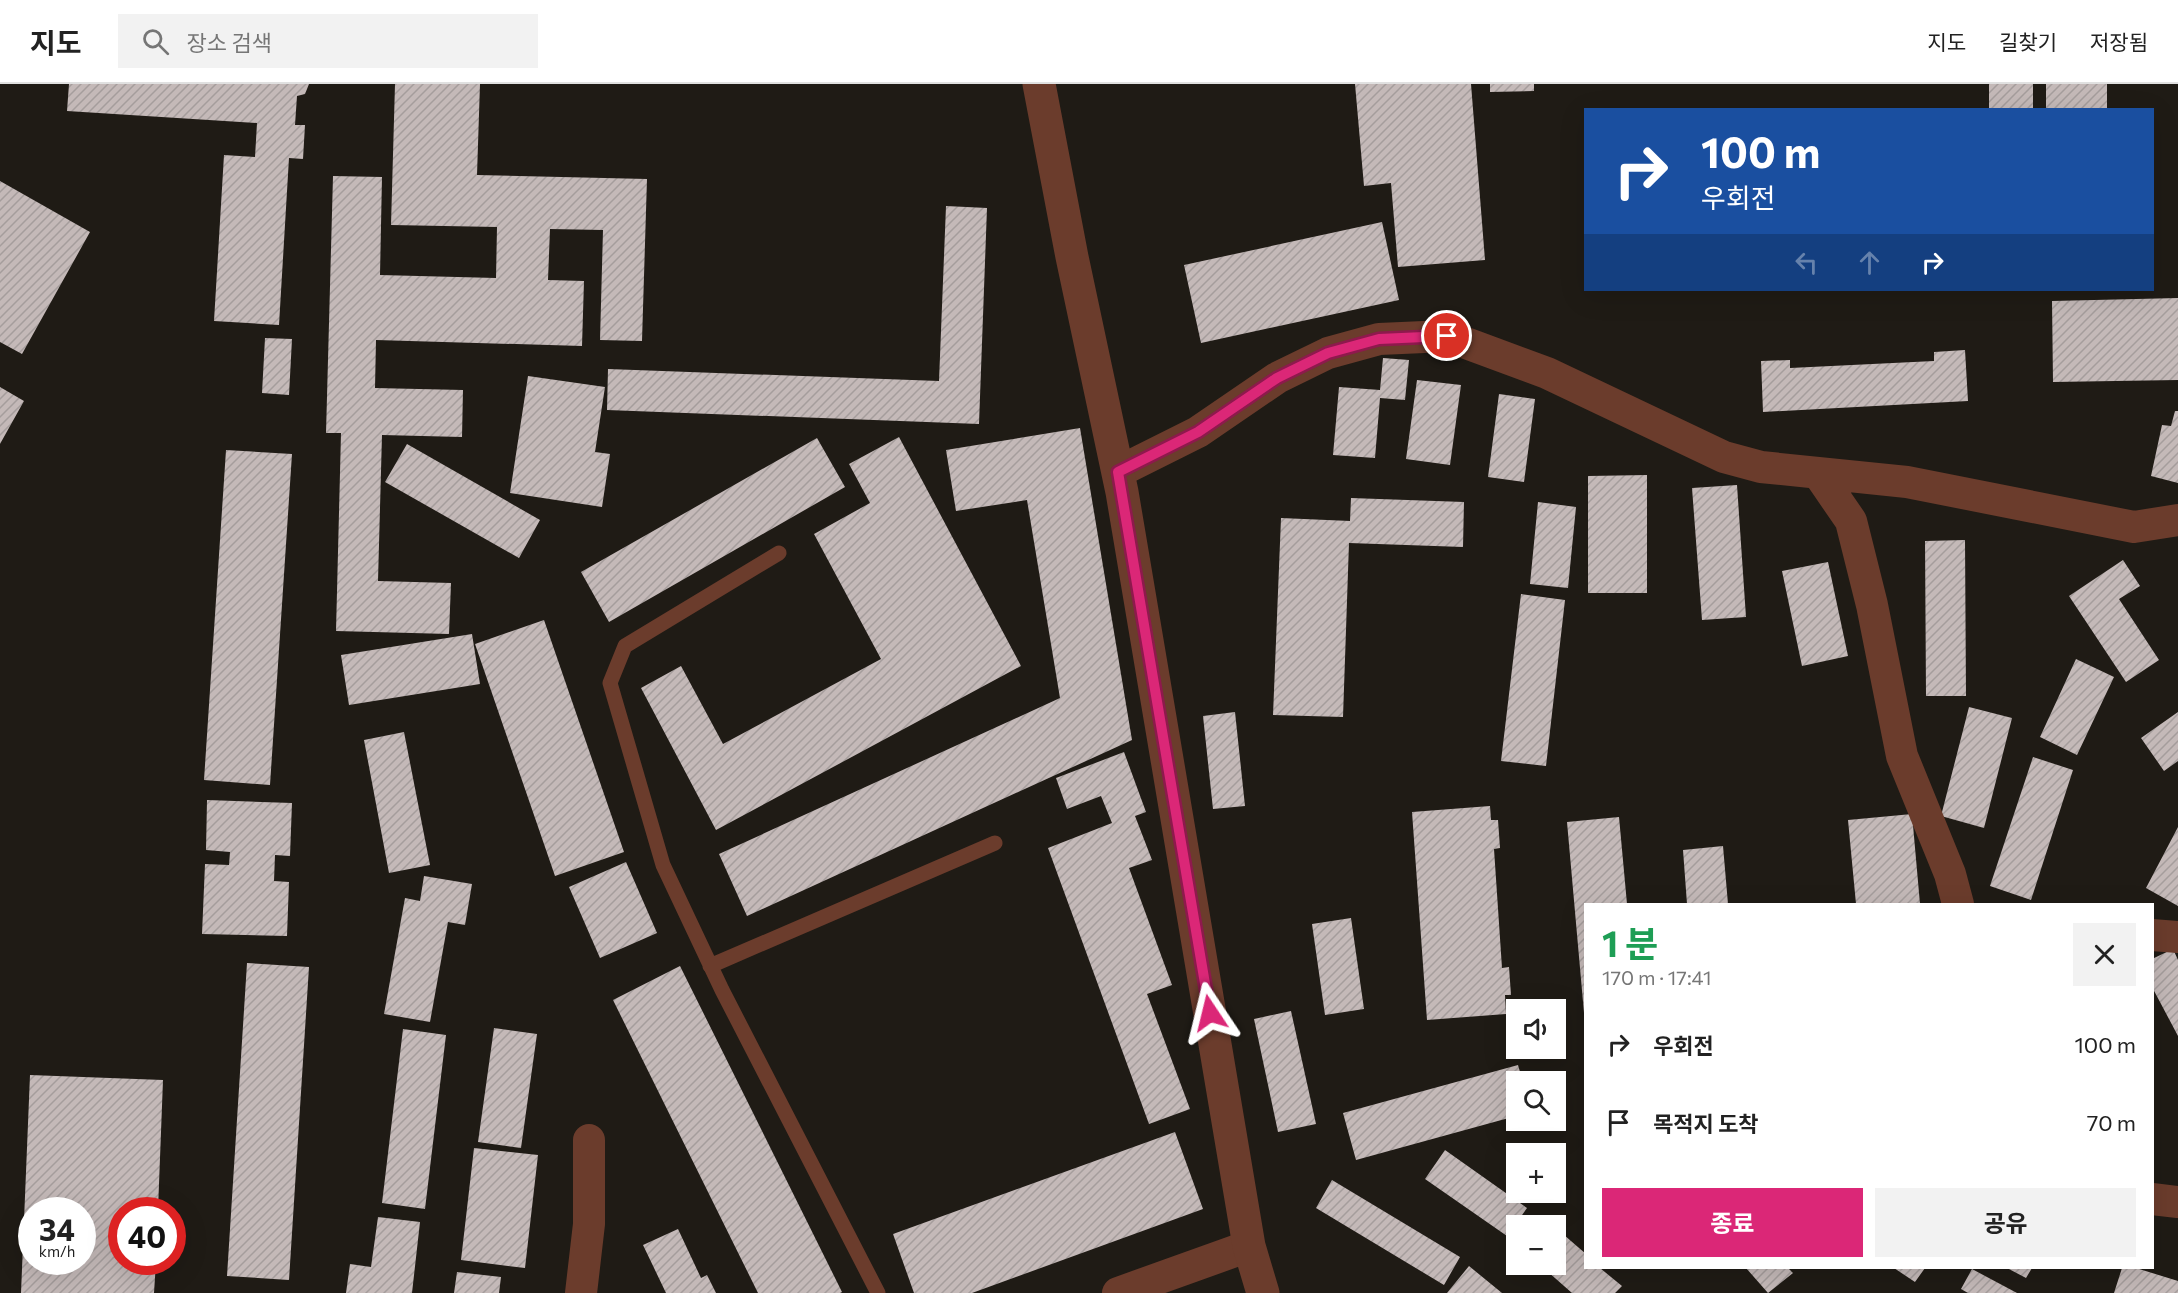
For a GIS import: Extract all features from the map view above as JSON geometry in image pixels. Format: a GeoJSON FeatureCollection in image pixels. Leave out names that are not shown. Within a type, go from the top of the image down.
{"type":"FeatureCollection","features":[{"type":"Feature","properties":{"kind":"street"},"geometry":{"type":"LineString","coordinates":[[1040,84],[1072,257],[1118,472],[1249,1246],[1263,1293]]}},
{"type":"Feature","properties":{"kind":"street"},"geometry":{"type":"LineString","coordinates":[[1118,472],[1198,432],[1277,378],[1328,353],[1379,339],[1447,336],[1547,373],[1725,457],[1761,467],[1907,482],[2134,527],[2178,520]]}},
{"type":"Feature","properties":{"kind":"street"},"geometry":{"type":"LineString","coordinates":[[1818,473],[1851,521],[1872,605],[1902,756],[1950,874],[1958,903]]}},
{"type":"Feature","properties":{"kind":"street"},"geometry":{"type":"LineString","coordinates":[[2154,935],[2178,938]]}},
{"type":"Feature","properties":{"kind":"street"},"geometry":{"type":"LineString","coordinates":[[581,1293],[589,1224],[589,1140]]}},
{"type":"Feature","properties":{"kind":"street"},"geometry":{"type":"LineString","coordinates":[[2154,1200],[2178,1202]]}},
{"type":"Feature","properties":{"kind":"street"},"geometry":{"type":"LineString","coordinates":[[1118,1293],[1249,1246]]}},
{"type":"Feature","properties":{"kind":"lane"},"geometry":{"type":"LineString","coordinates":[[779,553],[625,646],[610,683],[663,865],[711,966],[878,1293]]}},
{"type":"Feature","properties":{"kind":"lane"},"geometry":{"type":"LineString","coordinates":[[711,966],[995,843]]}},
{"type":"Feature","properties":{"kind":"building"},"geometry":{"type":"Polygon","coordinates":[[[69,84],[309,84],[305,94],[297,96],[295,125],[305,125],[303,159],[289,158],[279,325],[214,321],[224,155],[255,157],[257,123],[67,111],[69,84]]]}},
{"type":"Feature","properties":{"kind":"building"},"geometry":{"type":"Polygon","coordinates":[[[395,84],[480,84],[477,175],[647,179],[642,341],[600,340],[603,230],[550,229],[548,280],[584,281],[582,346],[376,340],[375,388],[463,390],[462,437],[382,435],[378,581],[451,583],[449,634],[336,631],[341,433],[326,433],[333,176],[382,177],[380,275],[496,278],[497,227],[391,225],[395,84]]]}},
{"type":"Feature","properties":{"kind":"building"},"geometry":{"type":"Polygon","coordinates":[[[1355,84],[1471,84],[1485,260],[1398,267],[1391,183],[1364,186],[1355,84]]]}},
{"type":"Feature","properties":{"kind":"building"},"geometry":{"type":"Polygon","coordinates":[[[1490,84],[1534,84],[1534,91],[1490,92],[1490,84]]]}},
{"type":"Feature","properties":{"kind":"building"},"geometry":{"type":"Polygon","coordinates":[[[1989,84],[2033,84],[2033,108],[1989,108],[1989,84]]]}},
{"type":"Feature","properties":{"kind":"building"},"geometry":{"type":"Polygon","coordinates":[[[2046,84],[2107,84],[2107,108],[2046,108],[2046,84]]]}},
{"type":"Feature","properties":{"kind":"building"},"geometry":{"type":"Polygon","coordinates":[[[0,181],[90,232],[22,354],[0,342],[0,181]]]}},
{"type":"Feature","properties":{"kind":"building"},"geometry":{"type":"Polygon","coordinates":[[[946,206],[987,208],[979,424],[607,410],[608,369],[939,381],[946,206]]]}},
{"type":"Feature","properties":{"kind":"building"},"geometry":{"type":"Polygon","coordinates":[[[1382,222],[1399,300],[1201,343],[1184,265],[1382,222]]]}},
{"type":"Feature","properties":{"kind":"building"},"geometry":{"type":"Polygon","coordinates":[[[2178,298],[2178,380],[2053,382],[2052,301],[2178,298]]]}},
{"type":"Feature","properties":{"kind":"building"},"geometry":{"type":"Polygon","coordinates":[[[265,338],[292,339],[289,395],[262,393],[265,338]]]}},
{"type":"Feature","properties":{"kind":"building"},"geometry":{"type":"Polygon","coordinates":[[[1965,350],[1968,401],[1763,412],[1761,361],[1790,360],[1790,368],[1934,361],[1934,352],[1965,350]]]}},
{"type":"Feature","properties":{"kind":"building"},"geometry":{"type":"Polygon","coordinates":[[[1383,358],[1409,360],[1405,400],[1380,398],[1375,458],[1333,455],[1339,387],[1380,390],[1383,358]]]}},
{"type":"Feature","properties":{"kind":"building"},"geometry":{"type":"Polygon","coordinates":[[[528,376],[605,387],[595,452],[610,454],[602,507],[510,493],[528,376]]]}},
{"type":"Feature","properties":{"kind":"building"},"geometry":{"type":"Polygon","coordinates":[[[1417,380],[1461,385],[1450,465],[1406,459],[1417,380]]]}},
{"type":"Feature","properties":{"kind":"building"},"geometry":{"type":"Polygon","coordinates":[[[0,387],[24,401],[0,444],[0,387]]]}},
{"type":"Feature","properties":{"kind":"building"},"geometry":{"type":"Polygon","coordinates":[[[1499,394],[1535,399],[1524,482],[1488,477],[1499,394]]]}},
{"type":"Feature","properties":{"kind":"building"},"geometry":{"type":"Polygon","coordinates":[[[2175,411],[2178,411],[2178,483],[2151,476],[2162,425],[2171,426],[2175,411]]]}},
{"type":"Feature","properties":{"kind":"building"},"geometry":{"type":"Polygon","coordinates":[[[1080,428],[1132,740],[747,916],[719,854],[1060,698],[1027,500],[956,511],[946,450],[1080,428]]]}},
{"type":"Feature","properties":{"kind":"building"},"geometry":{"type":"Polygon","coordinates":[[[899,437],[1021,666],[716,830],[641,688],[681,666],[723,744],[881,659],[814,534],[870,503],[849,464],[899,437]]]}},
{"type":"Feature","properties":{"kind":"building"},"geometry":{"type":"Polygon","coordinates":[[[817,438],[845,487],[609,622],[581,572],[817,438]]]}},
{"type":"Feature","properties":{"kind":"building"},"geometry":{"type":"Polygon","coordinates":[[[407,444],[540,520],[519,558],[385,482],[407,444]]]}},
{"type":"Feature","properties":{"kind":"building"},"geometry":{"type":"Polygon","coordinates":[[[226,450],[292,454],[270,785],[204,780],[226,450]]]}},
{"type":"Feature","properties":{"kind":"building"},"geometry":{"type":"Polygon","coordinates":[[[1647,475],[1647,593],[1588,593],[1588,476],[1647,475]]]}},
{"type":"Feature","properties":{"kind":"building"},"geometry":{"type":"Polygon","coordinates":[[[1737,485],[1746,617],[1702,620],[1692,488],[1737,485]]]}},
{"type":"Feature","properties":{"kind":"building"},"geometry":{"type":"Polygon","coordinates":[[[1351,498],[1464,502],[1463,547],[1349,543],[1343,717],[1273,715],[1281,518],[1350,521],[1351,498]]]}},
{"type":"Feature","properties":{"kind":"building"},"geometry":{"type":"Polygon","coordinates":[[[1538,502],[1576,507],[1568,588],[1530,584],[1538,502]]]}},
{"type":"Feature","properties":{"kind":"building"},"geometry":{"type":"Polygon","coordinates":[[[1965,540],[1966,696],[1926,696],[1925,541],[1965,540]]]}},
{"type":"Feature","properties":{"kind":"building"},"geometry":{"type":"Polygon","coordinates":[[[2123,560],[2140,586],[2119,599],[2159,660],[2126,682],[2069,596],[2123,560]]]}},
{"type":"Feature","properties":{"kind":"building"},"geometry":{"type":"Polygon","coordinates":[[[1828,562],[1848,656],[1802,666],[1782,571],[1828,562]]]}},
{"type":"Feature","properties":{"kind":"building"},"geometry":{"type":"Polygon","coordinates":[[[1521,594],[1565,600],[1546,766],[1501,761],[1521,594]]]}},
{"type":"Feature","properties":{"kind":"building"},"geometry":{"type":"Polygon","coordinates":[[[544,620],[624,852],[555,876],[475,644],[544,620]]]}},
{"type":"Feature","properties":{"kind":"building"},"geometry":{"type":"Polygon","coordinates":[[[472,634],[480,684],[349,705],[341,655],[472,634]]]}},
{"type":"Feature","properties":{"kind":"building"},"geometry":{"type":"Polygon","coordinates":[[[2076,659],[2114,677],[2077,755],[2040,737],[2076,659]]]}},
{"type":"Feature","properties":{"kind":"building"},"geometry":{"type":"Polygon","coordinates":[[[1969,707],[2012,718],[1984,828],[1941,816],[1969,707]]]}},
{"type":"Feature","properties":{"kind":"building"},"geometry":{"type":"Polygon","coordinates":[[[1235,712],[1245,806],[1213,809],[1203,716],[1235,712]]]}},
{"type":"Feature","properties":{"kind":"building"},"geometry":{"type":"Polygon","coordinates":[[[2178,712],[2178,761],[2164,771],[2141,738],[2178,712]]]}},
{"type":"Feature","properties":{"kind":"building"},"geometry":{"type":"Polygon","coordinates":[[[404,732],[430,865],[389,873],[364,740],[404,732]]]}},
{"type":"Feature","properties":{"kind":"building"},"geometry":{"type":"Polygon","coordinates":[[[1124,752],[1146,812],[1135,816],[1152,860],[1129,868],[1172,985],[1147,994],[1190,1109],[1149,1124],[1048,848],[1112,823],[1101,796],[1067,809],[1056,778],[1124,752]]]}},
{"type":"Feature","properties":{"kind":"building"},"geometry":{"type":"Polygon","coordinates":[[[2033,757],[2073,770],[2031,900],[1990,886],[2033,757]]]}},
{"type":"Feature","properties":{"kind":"building"},"geometry":{"type":"Polygon","coordinates":[[[207,800],[292,803],[290,856],[275,855],[274,881],[289,882],[287,936],[202,934],[205,864],[229,865],[230,852],[206,850],[207,800]]]}},
{"type":"Feature","properties":{"kind":"building"},"geometry":{"type":"Polygon","coordinates":[[[1490,806],[1491,820],[1498,820],[1500,848],[1494,849],[1502,968],[1509,967],[1511,995],[1505,995],[1506,1014],[1427,1020],[1412,812],[1490,806]]]}},
{"type":"Feature","properties":{"kind":"building"},"geometry":{"type":"Polygon","coordinates":[[[1912,814],[1920,903],[1856,903],[1848,820],[1912,814]]]}},
{"type":"Feature","properties":{"kind":"building"},"geometry":{"type":"Polygon","coordinates":[[[1619,817],[1627,903],[1584,903],[1584,1013],[1567,822],[1619,817]]]}},
{"type":"Feature","properties":{"kind":"building"},"geometry":{"type":"Polygon","coordinates":[[[2178,827],[2178,906],[2146,888],[2178,827]]]}},
{"type":"Feature","properties":{"kind":"building"},"geometry":{"type":"Polygon","coordinates":[[[1723,846],[1728,903],[1687,903],[1683,850],[1723,846]]]}},
{"type":"Feature","properties":{"kind":"building"},"geometry":{"type":"Polygon","coordinates":[[[626,862],[657,933],[600,958],[569,887],[626,862]]]}},
{"type":"Feature","properties":{"kind":"building"},"geometry":{"type":"Polygon","coordinates":[[[424,876],[472,884],[465,925],[448,922],[430,1022],[384,1014],[405,898],[420,901],[424,876]]]}},
{"type":"Feature","properties":{"kind":"building"},"geometry":{"type":"Polygon","coordinates":[[[1351,918],[1364,1009],[1325,1015],[1312,924],[1351,918]]]}},
{"type":"Feature","properties":{"kind":"building"},"geometry":{"type":"Polygon","coordinates":[[[2173,949],[2178,960],[2178,1036],[2154,991],[2154,958],[2173,949]]]}},
{"type":"Feature","properties":{"kind":"building"},"geometry":{"type":"Polygon","coordinates":[[[247,963],[309,967],[289,1280],[227,1276],[247,963]]]}},
{"type":"Feature","properties":{"kind":"building"},"geometry":{"type":"Polygon","coordinates":[[[680,966],[842,1292],[840,1293],[758,1293],[613,1000],[680,966]]]}},
{"type":"Feature","properties":{"kind":"building"},"geometry":{"type":"Polygon","coordinates":[[[1291,1011],[1316,1124],[1278,1132],[1254,1019],[1291,1011]]]}},
{"type":"Feature","properties":{"kind":"building"},"geometry":{"type":"Polygon","coordinates":[[[494,1028],[537,1034],[521,1148],[478,1142],[494,1028]]]}},
{"type":"Feature","properties":{"kind":"building"},"geometry":{"type":"Polygon","coordinates":[[[403,1029],[446,1035],[425,1209],[382,1203],[403,1029]]]}},
{"type":"Feature","properties":{"kind":"building"},"geometry":{"type":"Polygon","coordinates":[[[1518,1065],[1520,1071],[1506,1071],[1506,1119],[1356,1160],[1343,1113],[1518,1065]]]}},
{"type":"Feature","properties":{"kind":"building"},"geometry":{"type":"Polygon","coordinates":[[[30,1075],[163,1080],[158,1197],[108,1197],[108,1275],[155,1275],[154,1293],[21,1293],[22,1275],[96,1275],[96,1197],[25,1197],[30,1075]]]}},
{"type":"Feature","properties":{"kind":"building"},"geometry":{"type":"Polygon","coordinates":[[[1175,1132],[1203,1209],[972,1293],[914,1293],[893,1234],[1175,1132]]]}},
{"type":"Feature","properties":{"kind":"building"},"geometry":{"type":"Polygon","coordinates":[[[474,1148],[538,1155],[525,1268],[461,1260],[474,1148]]]}},
{"type":"Feature","properties":{"kind":"building"},"geometry":{"type":"Polygon","coordinates":[[[1445,1150],[1506,1193],[1506,1203],[1520,1203],[1527,1208],[1522,1215],[1506,1215],[1506,1235],[1425,1179],[1445,1150]]]}},
{"type":"Feature","properties":{"kind":"building"},"geometry":{"type":"Polygon","coordinates":[[[1332,1180],[1460,1257],[1444,1285],[1316,1208],[1332,1180]]]}},
{"type":"Feature","properties":{"kind":"building"},"geometry":{"type":"Polygon","coordinates":[[[378,1217],[420,1222],[412,1293],[346,1293],[350,1264],[371,1267],[378,1217]]]}},
{"type":"Feature","properties":{"kind":"building"},"geometry":{"type":"Polygon","coordinates":[[[678,1229],[701,1278],[707,1275],[716,1293],[666,1293],[643,1245],[678,1229]]]}},
{"type":"Feature","properties":{"kind":"building"},"geometry":{"type":"Polygon","coordinates":[[[1566,1237],[1584,1252],[1584,1269],[1601,1269],[1622,1286],[1615,1293],[1572,1293],[1552,1275],[1566,1275],[1566,1237]]]}},
{"type":"Feature","properties":{"kind":"building"},"geometry":{"type":"Polygon","coordinates":[[[1469,1266],[1502,1293],[1447,1293],[1469,1266]]]}},
{"type":"Feature","properties":{"kind":"building"},"geometry":{"type":"Polygon","coordinates":[[[1747,1269],[1789,1269],[1793,1273],[1768,1293],[1747,1269]]]}},
{"type":"Feature","properties":{"kind":"building"},"geometry":{"type":"Polygon","coordinates":[[[1896,1269],[1924,1269],[1915,1282],[1896,1269]]]}},
{"type":"Feature","properties":{"kind":"building"},"geometry":{"type":"Polygon","coordinates":[[[1972,1269],[2017,1293],[1968,1293],[1961,1289],[1972,1269]]]}},
{"type":"Feature","properties":{"kind":"building"},"geometry":{"type":"Polygon","coordinates":[[[2009,1269],[2031,1269],[2026,1278],[2009,1269]]]}},
{"type":"Feature","properties":{"kind":"building"},"geometry":{"type":"Polygon","coordinates":[[[2122,1269],[2139,1269],[2178,1281],[2178,1293],[2114,1293],[2122,1269]]]}},
{"type":"Feature","properties":{"kind":"building"},"geometry":{"type":"Polygon","coordinates":[[[457,1272],[501,1277],[499,1293],[454,1293],[457,1272]]]}},
{"type":"Feature","properties":{"kind":"route"},"geometry":{"type":"LineString","coordinates":[[1210,1013],[1118,472],[1198,432],[1277,378],[1328,353],[1379,339],[1447,336]]}}]}
